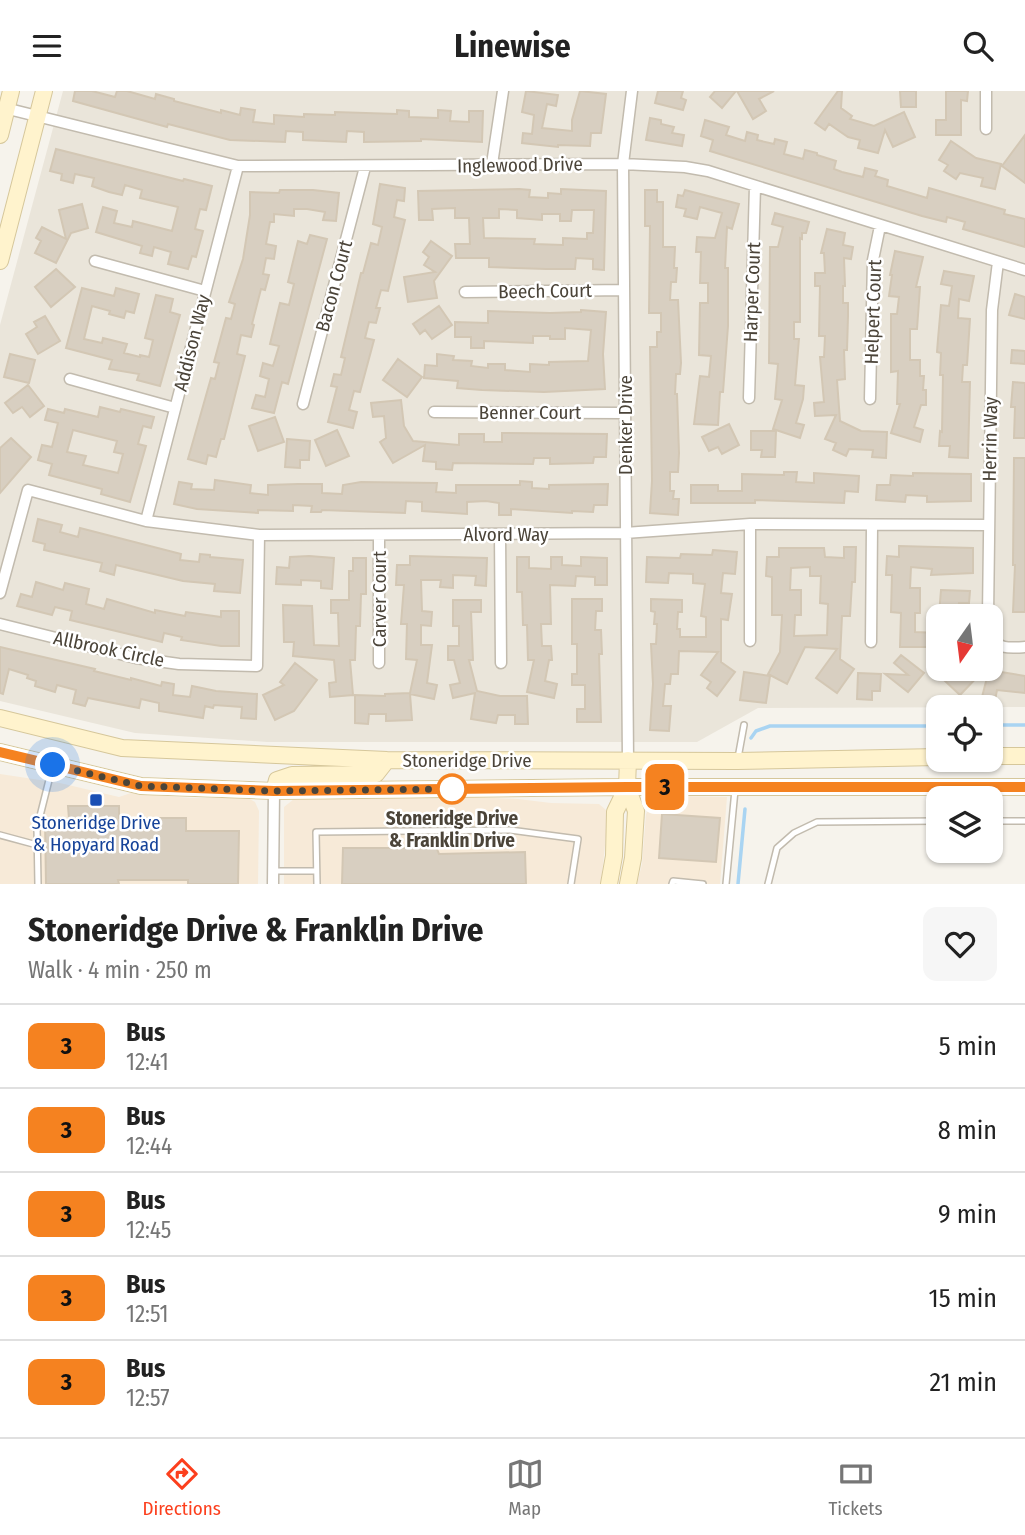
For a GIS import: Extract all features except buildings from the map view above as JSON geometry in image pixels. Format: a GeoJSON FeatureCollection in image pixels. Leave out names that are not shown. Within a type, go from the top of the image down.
{"type":"FeatureCollection","features":[{"type":"Feature","properties":{"kind":"main road"},"geometry":{"type":"LineString","coordinates":[[0,135],[2,109],[11,91]]}},
{"type":"Feature","properties":{"kind":"main road"},"geometry":{"type":"LineString","coordinates":[[0,261],[44,91]]}},
{"type":"Feature","properties":{"kind":"main road","name":"Stoneridge Drive"},"geometry":{"type":"LineString","coordinates":[[0,719],[122,748],[387,760],[737,761],[926,757]]}},
{"type":"Feature","properties":{"kind":"main road","name":"Stoneridge Drive"},"geometry":{"type":"LineString","coordinates":[[0,752],[141,786],[274,791],[1025,786]]}},
{"type":"Feature","properties":{"kind":"main road"},"geometry":{"type":"LineString","coordinates":[[1003,756],[1025,756]]}},
{"type":"Feature","properties":{"kind":"main road"},"geometry":{"type":"LineString","coordinates":[[274,791],[277,780],[292,775],[376,774],[387,760]]}},
{"type":"Feature","properties":{"kind":"main road"},"geometry":{"type":"LineString","coordinates":[[628,760],[627,787],[636,811],[633,858],[628,884]]}},
{"type":"Feature","properties":{"kind":"main road"},"geometry":{"type":"LineString","coordinates":[[609,884],[614,856],[615,812],[627,787]]}},
{"type":"Feature","properties":{"kind":"street"},"geometry":{"type":"LineString","coordinates":[[492,165],[503,91]]}},
{"type":"Feature","properties":{"kind":"street","name":"Denker Drive"},"geometry":{"type":"LineString","coordinates":[[628,760],[623,164],[632,91]]}},
{"type":"Feature","properties":{"kind":"street"},"geometry":{"type":"LineString","coordinates":[[986,91],[986,129]]}},
{"type":"Feature","properties":{"kind":"street","name":"Inglewood Drive"},"geometry":{"type":"LineString","coordinates":[[2,109],[238,166],[623,164],[685,167],[755,186],[1025,270]]}},
{"type":"Feature","properties":{"kind":"street","name":"Addison Way"},"geometry":{"type":"LineString","coordinates":[[146,521],[238,166]]}},
{"type":"Feature","properties":{"kind":"street","name":"Bacon Court"},"geometry":{"type":"LineString","coordinates":[[303,404],[365,167]]}},
{"type":"Feature","properties":{"kind":"street","name":"Harper Court"},"geometry":{"type":"LineString","coordinates":[[749,398],[755,186]]}},
{"type":"Feature","properties":{"kind":"street","name":"Helpert Court"},"geometry":{"type":"LineString","coordinates":[[870,399],[873,260],[880,226]]}},
{"type":"Feature","properties":{"kind":"street"},"geometry":{"type":"LineString","coordinates":[[95,261],[205,291]]}},
{"type":"Feature","properties":{"kind":"street","name":"Herrin Way"},"geometry":{"type":"LineString","coordinates":[[988,604],[992,310],[998,262]]}},
{"type":"Feature","properties":{"kind":"street","name":"Beech Court"},"geometry":{"type":"LineString","coordinates":[[465,292],[624,290]]}},
{"type":"Feature","properties":{"kind":"street"},"geometry":{"type":"LineString","coordinates":[[70,379],[175,408]]}},
{"type":"Feature","properties":{"kind":"street","name":"Benner Court"},"geometry":{"type":"LineString","coordinates":[[434,412],[625,413]]}},
{"type":"Feature","properties":{"kind":"street","name":"Alvord Way"},"geometry":{"type":"LineString","coordinates":[[0,593],[28,490],[146,521],[259,535],[625,533],[750,524],[989,525]]}},
{"type":"Feature","properties":{"kind":"street"},"geometry":{"type":"LineString","coordinates":[[750,524],[750,641]]}},
{"type":"Feature","properties":{"kind":"street"},"geometry":{"type":"LineString","coordinates":[[871,642],[872,526]]}},
{"type":"Feature","properties":{"kind":"street"},"geometry":{"type":"LineString","coordinates":[[500,534],[501,663]]}},
{"type":"Feature","properties":{"kind":"street","name":"Allbrook Circle"},"geometry":{"type":"LineString","coordinates":[[0,624],[136,658],[179,664],[257,666],[259,535]]}},
{"type":"Feature","properties":{"kind":"street","name":"Carver Court"},"geometry":{"type":"LineString","coordinates":[[379,535],[379,663]]}},
{"type":"Feature","properties":{"kind":"street"},"geometry":{"type":"LineString","coordinates":[[1003,647],[1025,647]]}},
{"type":"Feature","properties":{"kind":"street"},"geometry":{"type":"LineString","coordinates":[[273,884],[274,791]]}},
{"type":"Feature","properties":{"kind":"lane"},"geometry":{"type":"LineString","coordinates":[[737,761],[744,725]]}},
{"type":"Feature","properties":{"kind":"lane"},"geometry":{"type":"LineString","coordinates":[[37,884],[37,828],[53,765]]}},
{"type":"Feature","properties":{"kind":"lane"},"geometry":{"type":"LineString","coordinates":[[726,884],[735,786]]}},
{"type":"Feature","properties":{"kind":"lane"},"geometry":{"type":"LineString","coordinates":[[768,884],[777,848],[794,833],[817,822],[926,821]]}},
{"type":"Feature","properties":{"kind":"lane"},"geometry":{"type":"LineString","coordinates":[[1003,821],[1025,821]]}},
{"type":"Feature","properties":{"kind":"lane"},"geometry":{"type":"LineString","coordinates":[[317,884],[316,832],[510,831],[578,839],[571,884]]}},
{"type":"Feature","properties":{"kind":"lane"},"geometry":{"type":"LineString","coordinates":[[0,835],[37,845]]}},
{"type":"Feature","properties":{"kind":"lane"},"geometry":{"type":"LineString","coordinates":[[273,871],[316,871]]}},
{"type":"Feature","properties":{"kind":"lane"},"geometry":{"type":"LineString","coordinates":[[673,884],[673,881],[703,884]]}},
{"type":"Feature","properties":{"kind":"shaded area"},"geometry":{"type":"Polygon","coordinates":[[[63,91],[1025,91],[1025,707],[1003,707],[1003,695],[926,695],[926,707],[758,708],[697,742],[267,742],[135,733],[0,701],[0,325],[63,91]]]}},
{"type":"Feature","properties":{"kind":"shaded area"},"geometry":{"type":"Polygon","coordinates":[[[0,774],[60,783],[119,797],[131,793],[190,798],[248,798],[255,802],[259,811],[258,884],[0,884],[0,774]]]}},
{"type":"Feature","properties":{"kind":"shaded area"},"geometry":{"type":"Polygon","coordinates":[[[666,796],[727,797],[720,884],[637,884],[642,864],[646,814],[653,802],[666,796]]]}},
{"type":"Feature","properties":{"kind":"shaded area"},"geometry":{"type":"Polygon","coordinates":[[[473,797],[599,804],[608,816],[601,884],[284,884],[284,807],[294,799],[473,797]]]}},
{"type":"Feature","properties":{"kind":"waterway"},"geometry":{"type":"LineString","coordinates":[[1003,725],[1025,725]]}},
{"type":"Feature","properties":{"kind":"waterway"},"geometry":{"type":"LineString","coordinates":[[751,738],[756,731],[770,726],[926,726]]}},
{"type":"Feature","properties":{"kind":"waterway"},"geometry":{"type":"LineString","coordinates":[[738,884],[745,809]]}},
{"type":"Feature","properties":{"kind":"bus line","name":"3"},"geometry":{"type":"LineString","coordinates":[[0,752],[141,786],[274,791],[735,786],[1025,787]]}},
{"type":"Feature","properties":{"kind":"place","name":"Stoneridge Drive & Franklin Drive"},"geometry":{"type":"Point","coordinates":[452,789]}},
{"type":"Feature","properties":{"kind":"place","name":"Stoneridge Drive & Hopyard Road"},"geometry":{"type":"Point","coordinates":[96,800]}},
{"type":"Feature","properties":{"kind":"route"},"geometry":{"type":"LineString","coordinates":[[53,765],[141,786],[274,791],[452,789]]}}]}
